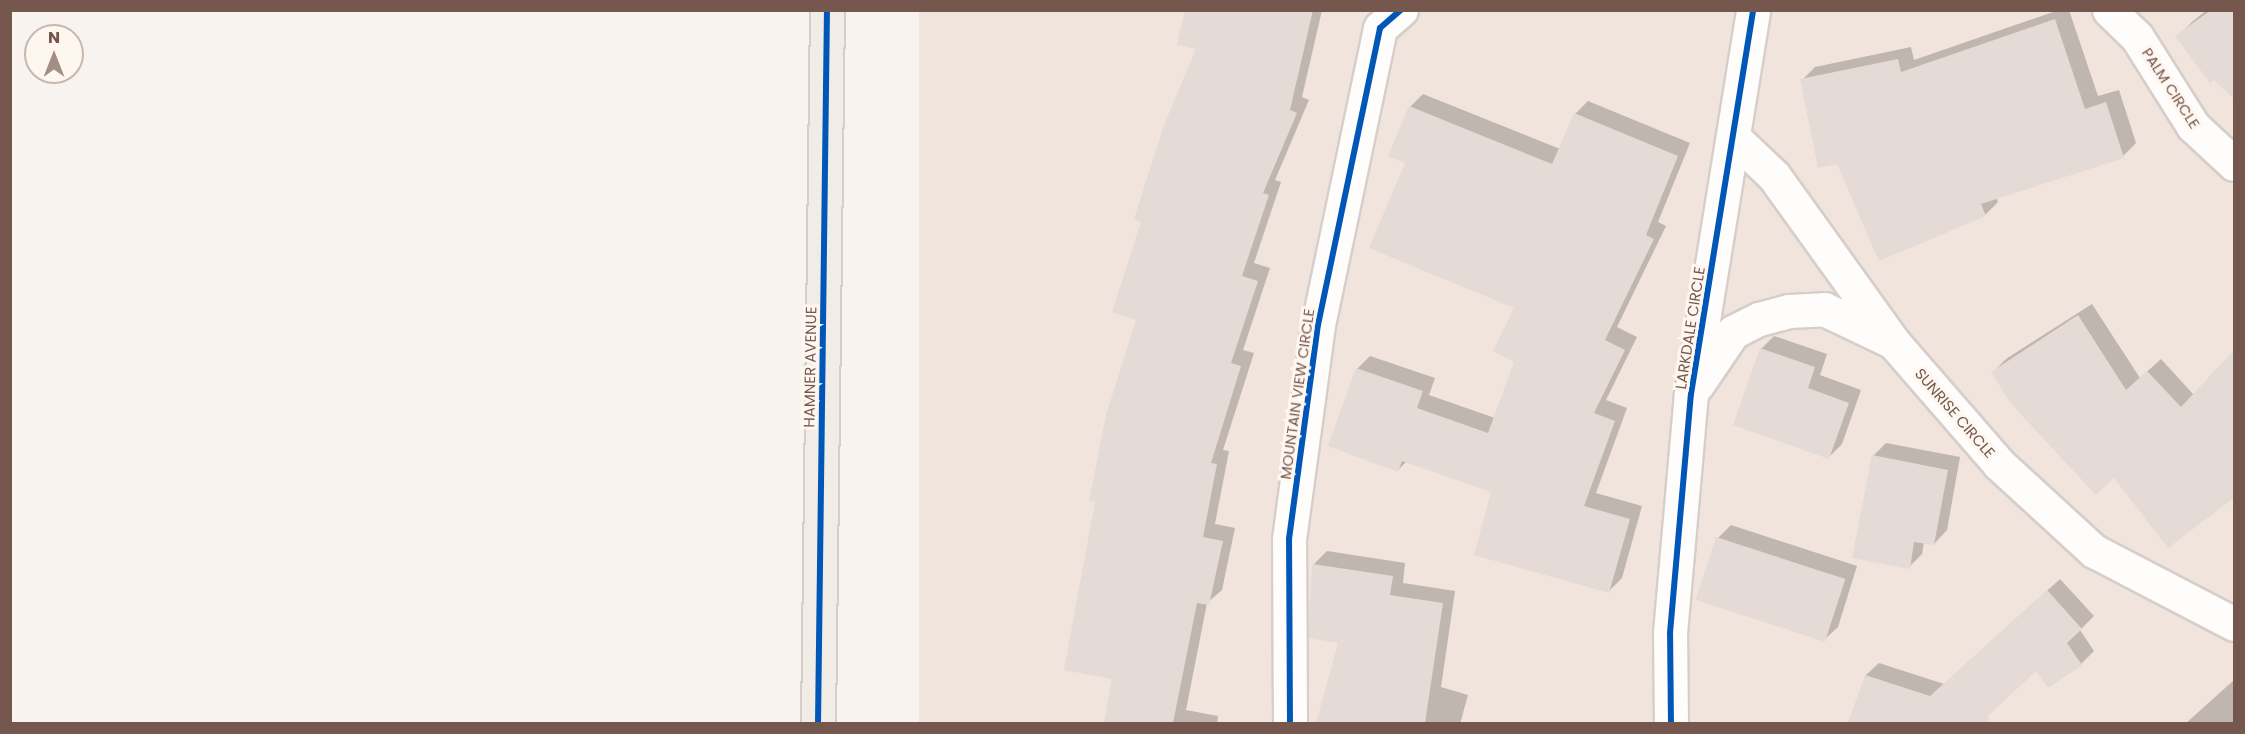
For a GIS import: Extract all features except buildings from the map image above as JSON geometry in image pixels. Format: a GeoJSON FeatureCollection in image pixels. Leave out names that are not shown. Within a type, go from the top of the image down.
{"type":"FeatureCollection","features":[{"type":"Feature","properties":{"kind":"main road","name":"HAMNER AVENUE"},"geometry":{"type":"LineString","coordinates":[[818,723],[826,10]]}},
{"type":"Feature","properties":{"kind":"street","name":"MOUNTAIN VIEW CIRCLE"},"geometry":{"type":"LineString","coordinates":[[1290,723],[1289,539],[1318,325],[1380,28],[1401,10]]}},
{"type":"Feature","properties":{"kind":"street","name":"LARKDALE CIRCLE"},"geometry":{"type":"LineString","coordinates":[[1671,723],[1670,633],[1691,394],[1753,10]]}},
{"type":"Feature","properties":{"kind":"street","name":"PALM CIRCLE"},"geometry":{"type":"LineString","coordinates":[[2109,10],[2138,37],[2193,126],[2235,164]]}},
{"type":"Feature","properties":{"kind":"street","name":"SUNRISE CIRCLE"},"geometry":{"type":"LineString","coordinates":[[1733,137],[1774,176],[1894,343],[1999,464],[2094,551],[2235,624]]}},
{"type":"Feature","properties":{"kind":"street"},"geometry":{"type":"LineString","coordinates":[[1691,394],[1733,332],[1769,316],[1824,309],[1894,343]]}},
{"type":"Feature","properties":{"kind":"shaded area"},"geometry":{"type":"Polygon","coordinates":[[[919,11],[2234,11],[2234,723],[919,723],[919,11]]]}},
{"type":"Feature","properties":{"kind":"cycle path"},"geometry":{"type":"LineString","coordinates":[[818,724],[827,10]]}},
{"type":"Feature","properties":{"kind":"cycle path"},"geometry":{"type":"LineString","coordinates":[[1290,724],[1289,539],[1318,325],[1380,28],[1401,10]]}},
{"type":"Feature","properties":{"kind":"cycle path"},"geometry":{"type":"LineString","coordinates":[[1671,724],[1670,633],[1691,394],[1753,10]]}}]}
